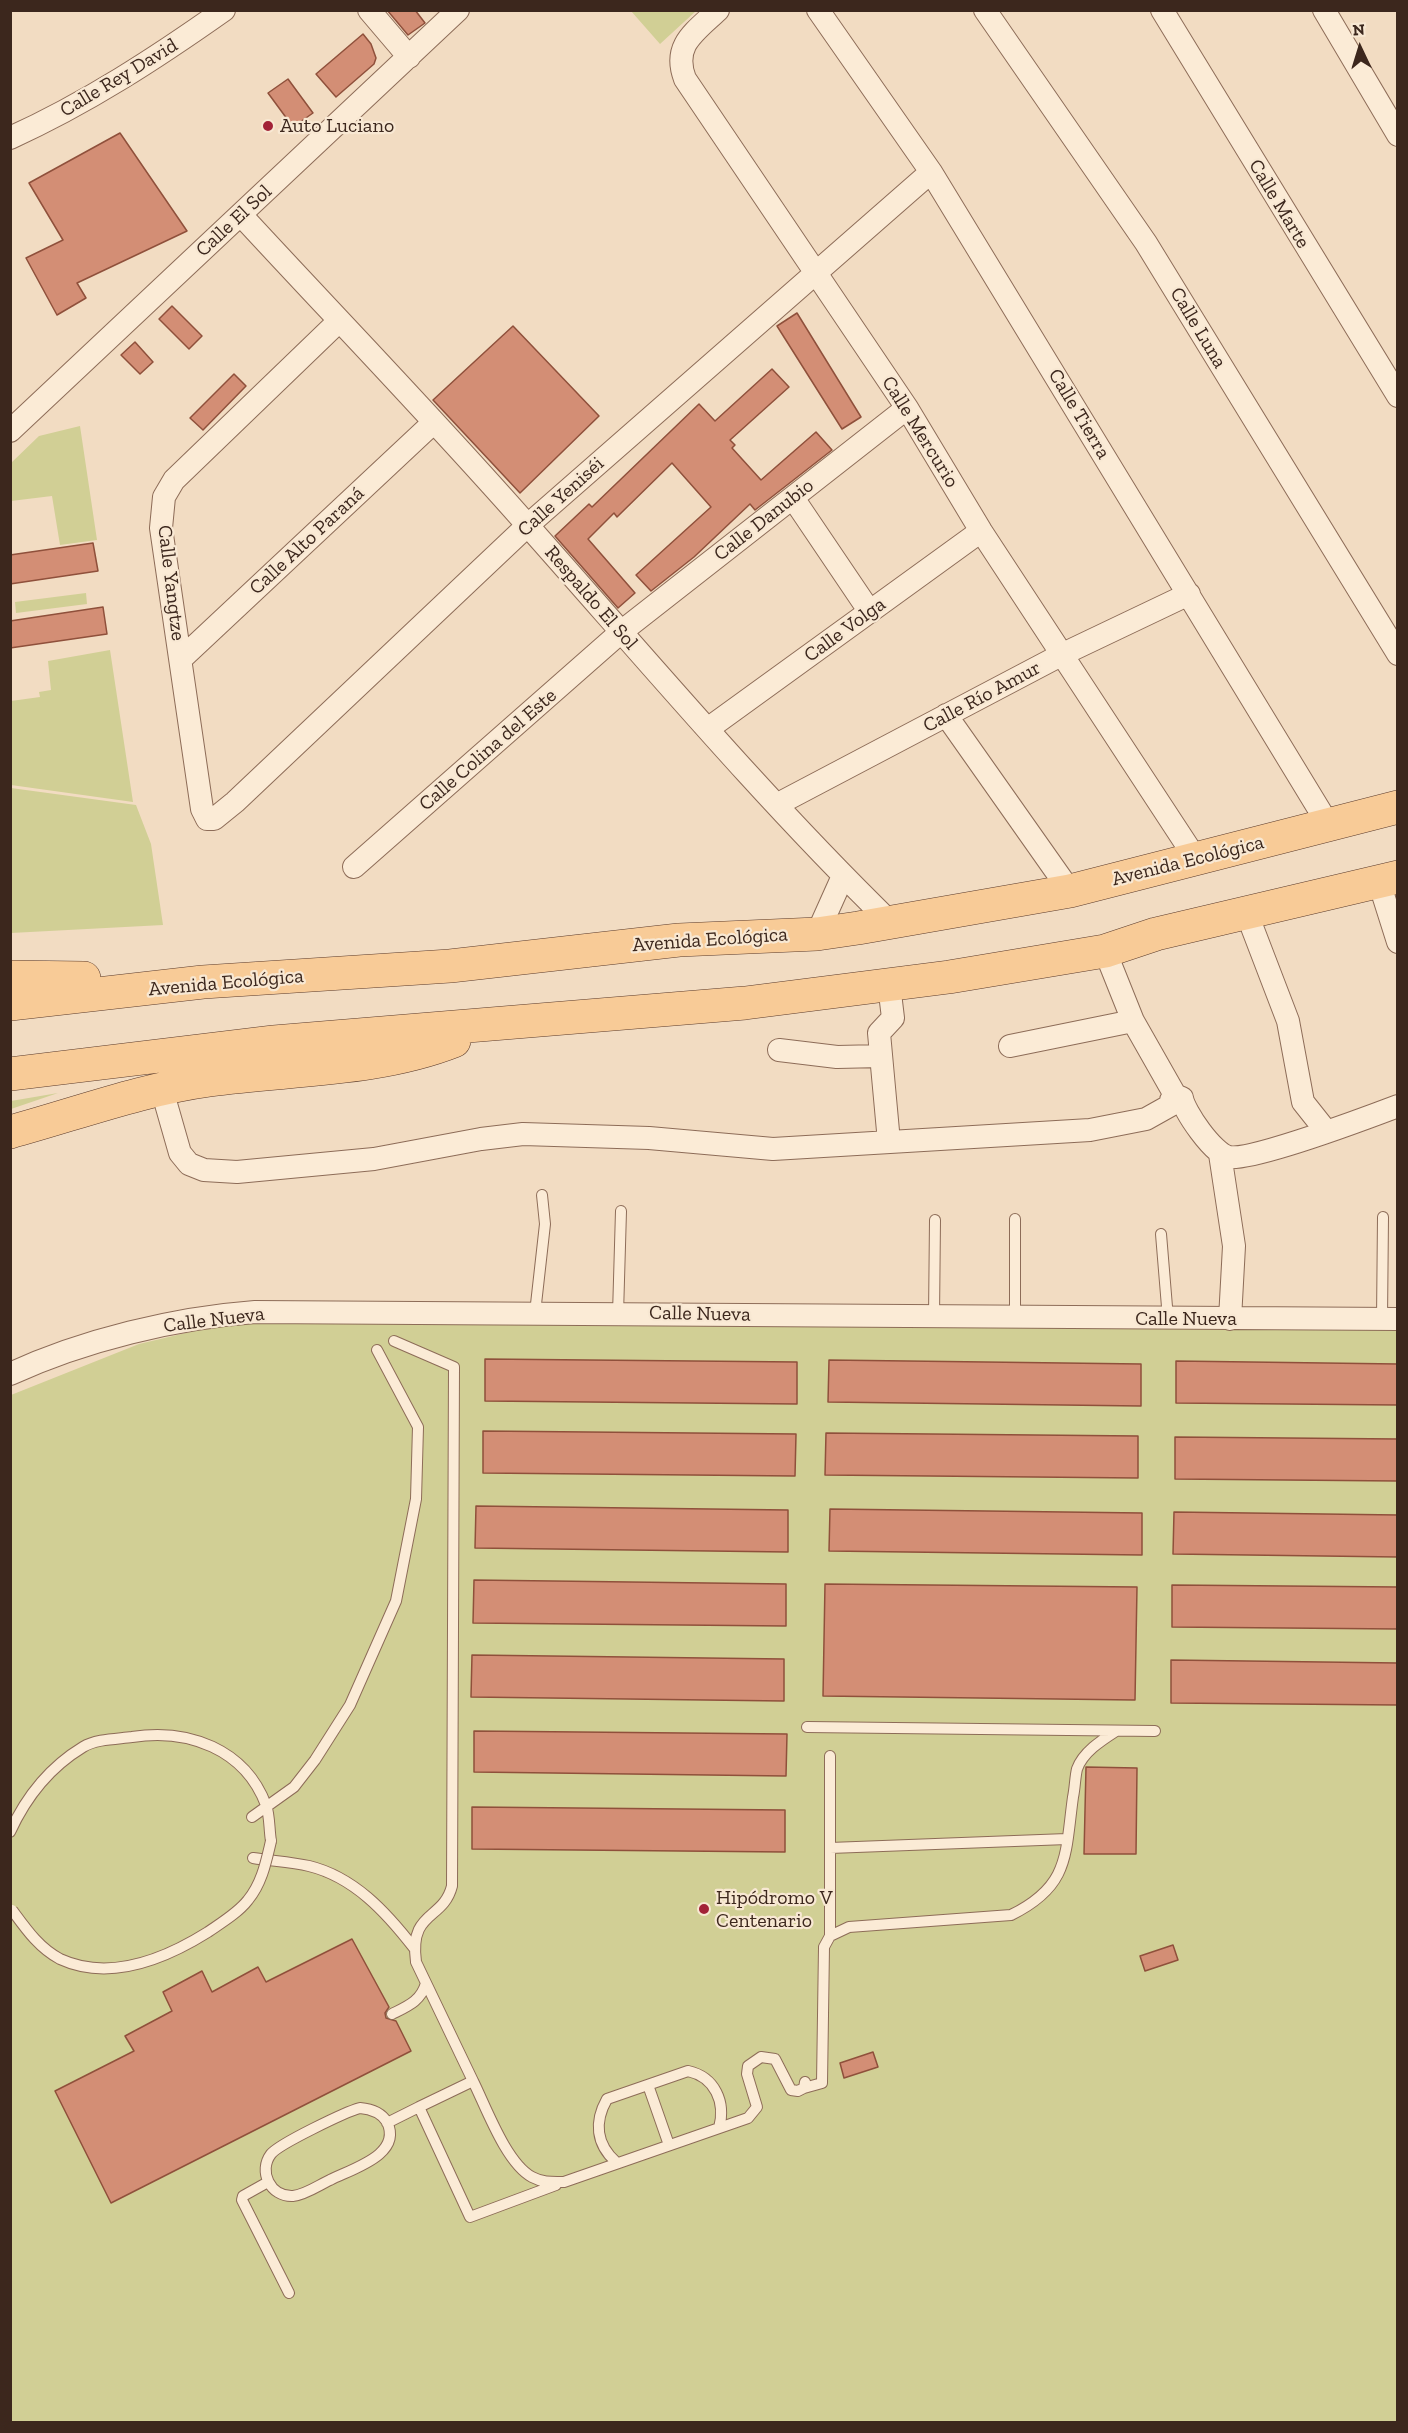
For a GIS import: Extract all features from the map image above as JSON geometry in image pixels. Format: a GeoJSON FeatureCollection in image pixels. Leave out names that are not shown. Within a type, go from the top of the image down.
{"type":"FeatureCollection","features":[{"type":"Feature","properties":{"kind":"main road","name":"Avenida Ecológica"},"geometry":{"type":"LineString","coordinates":[[10,1004],[203,982],[450,966],[679,940],[817,934],[1070,891],[1398,807]]}},
{"type":"Feature","properties":{"kind":"main road"},"geometry":{"type":"LineString","coordinates":[[10,1074],[262,1044],[745,1003],[889,986],[1105,951],[1156,934],[1388,880]]}},
{"type":"Feature","properties":{"kind":"main road"},"geometry":{"type":"LineString","coordinates":[[10,977],[203,982]]}},
{"type":"Feature","properties":{"kind":"main road"},"geometry":{"type":"LineString","coordinates":[[10,1132],[162,1090],[208,1080],[390,1059],[447,1044],[500,1023]]}},
{"type":"Feature","properties":{"kind":"street","name":"Calle Rey David"},"geometry":{"type":"LineString","coordinates":[[10,138],[45,123],[135,72],[224,10]]}},
{"type":"Feature","properties":{"kind":"street"},"geometry":{"type":"LineString","coordinates":[[369,10],[409,57]]}},
{"type":"Feature","properties":{"kind":"street","name":"Calle El Sol"},"geometry":{"type":"LineString","coordinates":[[10,431],[458,10]]}},
{"type":"Feature","properties":{"kind":"street","name":"Calle Mercurio"},"geometry":{"type":"LineString","coordinates":[[718,10],[693,34],[682,49],[679,64],[685,79],[907,408],[981,531],[1196,860]]}},
{"type":"Feature","properties":{"kind":"street","name":"Calle Tierra"},"geometry":{"type":"LineString","coordinates":[[818,10],[931,172],[1328,824]]}},
{"type":"Feature","properties":{"kind":"street","name":"Calle Luna"},"geometry":{"type":"LineString","coordinates":[[985,10],[1146,243],[1398,654]]}},
{"type":"Feature","properties":{"kind":"street","name":"Calle Marte"},"geometry":{"type":"LineString","coordinates":[[1162,10],[1389,366],[1398,396]]}},
{"type":"Feature","properties":{"kind":"street"},"geometry":{"type":"LineString","coordinates":[[1324,10],[1398,135]]}},
{"type":"Feature","properties":{"kind":"street","name":"Calle Yeniséi"},"geometry":{"type":"LineString","coordinates":[[202,809],[207,819],[214,819],[235,802],[528,525],[931,172]]}},
{"type":"Feature","properties":{"kind":"street","name":"Respaldo El Sol"},"geometry":{"type":"LineString","coordinates":[[241,215],[528,525],[621,632],[843,876],[891,923]]}},
{"type":"Feature","properties":{"kind":"street","name":"Calle Yangtze"},"geometry":{"type":"LineString","coordinates":[[202,809],[161,528],[164,497],[174,480],[339,321]]}},
{"type":"Feature","properties":{"kind":"street","name":"Calle Danubio"},"geometry":{"type":"LineString","coordinates":[[621,632],[907,408]]}},
{"type":"Feature","properties":{"kind":"street","name":"Calle Alto Paraná"},"geometry":{"type":"LineString","coordinates":[[181,659],[433,423]]}},
{"type":"Feature","properties":{"kind":"street"},"geometry":{"type":"LineString","coordinates":[[793,498],[870,612]]}},
{"type":"Feature","properties":{"kind":"street","name":"Calle Volga"},"geometry":{"type":"LineString","coordinates":[[709,728],[981,531]]}},
{"type":"Feature","properties":{"kind":"street","name":"Calle Río Amur"},"geometry":{"type":"LineString","coordinates":[[778,804],[1061,655],[1189,594]]}},
{"type":"Feature","properties":{"kind":"street","name":"Calle Colina del Este"},"geometry":{"type":"LineString","coordinates":[[354,867],[621,632]]}},
{"type":"Feature","properties":{"kind":"street"},"geometry":{"type":"LineString","coordinates":[[946,715],[1070,891]]}},
{"type":"Feature","properties":{"kind":"street"},"geometry":{"type":"LineString","coordinates":[[817,934],[843,876]]}},
{"type":"Feature","properties":{"kind":"street"},"geometry":{"type":"LineString","coordinates":[[1388,880],[1398,942]]}},
{"type":"Feature","properties":{"kind":"street"},"geometry":{"type":"LineString","coordinates":[[1247,914],[1288,1021],[1303,1102],[1326,1131]]}},
{"type":"Feature","properties":{"kind":"street"},"geometry":{"type":"LineString","coordinates":[[1105,951],[1133,1021],[1176,1102],[1220,1154],[1241,1157],[1398,1106]]}},
{"type":"Feature","properties":{"kind":"street"},"geometry":{"type":"LineString","coordinates":[[889,986],[893,1018],[880,1031],[889,1142]]}},
{"type":"Feature","properties":{"kind":"street"},"geometry":{"type":"LineString","coordinates":[[1010,1047],[1133,1021]]}},
{"type":"Feature","properties":{"kind":"street"},"geometry":{"type":"LineString","coordinates":[[779,1050],[837,1057],[881,1056]]}},
{"type":"Feature","properties":{"kind":"street"},"geometry":{"type":"LineString","coordinates":[[162,1090],[180,1153],[189,1164],[204,1170],[237,1172],[374,1160],[481,1138],[523,1134],[649,1138],[773,1149],[1090,1130],[1146,1119],[1176,1102]]}},
{"type":"Feature","properties":{"kind":"street"},"geometry":{"type":"LineString","coordinates":[[1220,1154],[1234,1246],[1230,1319]]}},
{"type":"Feature","properties":{"kind":"street","name":"Calle Nueva"},"geometry":{"type":"LineString","coordinates":[[10,1374],[63,1354],[154,1327],[231,1314],[535,1313],[1390,1319]]}},
{"type":"Feature","properties":{"kind":"lane"},"geometry":{"type":"LineString","coordinates":[[535,1313],[545,1224],[542,1195]]}},
{"type":"Feature","properties":{"kind":"lane"},"geometry":{"type":"LineString","coordinates":[[618,1314],[621,1211]]}},
{"type":"Feature","properties":{"kind":"lane"},"geometry":{"type":"LineString","coordinates":[[1383,1217],[1390,1319]]}},
{"type":"Feature","properties":{"kind":"lane"},"geometry":{"type":"LineString","coordinates":[[1015,1219],[1015,1317]]}},
{"type":"Feature","properties":{"kind":"lane"},"geometry":{"type":"LineString","coordinates":[[934,1317],[935,1220]]}},
{"type":"Feature","properties":{"kind":"lane"},"geometry":{"type":"LineString","coordinates":[[1161,1234],[1168,1319]]}},
{"type":"Feature","properties":{"kind":"lane"},"geometry":{"type":"LineString","coordinates":[[394,1341],[454,1367],[452,1886],[449,1897],[421,1924],[414,1948],[416,1962],[473,2080],[518,2165],[531,2177],[547,2183],[564,2182]]}},
{"type":"Feature","properties":{"kind":"lane"},"geometry":{"type":"LineString","coordinates":[[252,1816],[294,1787],[315,1760],[350,1705],[396,1601],[405,1563],[419,1474],[418,1427],[377,1350]]}},
{"type":"Feature","properties":{"kind":"lane"},"geometry":{"type":"LineString","coordinates":[[807,1727],[1155,1731]]}},
{"type":"Feature","properties":{"kind":"lane"},"geometry":{"type":"LineString","coordinates":[[830,1936],[849,1927],[1011,1915],[1030,1906],[1057,1879],[1064,1863],[1077,1769],[1094,1747],[1116,1731]]}},
{"type":"Feature","properties":{"kind":"lane"},"geometry":{"type":"LineString","coordinates":[[10,1832],[20,1811],[53,1769],[85,1746],[141,1735],[169,1735],[201,1740],[230,1756],[253,1779],[267,1806],[271,1841],[264,1873],[247,1901],[223,1922],[192,1942],[163,1957],[128,1967],[93,1968],[60,1959],[32,1939],[11,1907]]}},
{"type":"Feature","properties":{"kind":"lane"},"geometry":{"type":"LineString","coordinates":[[419,2107],[470,2217],[616,2162],[754,2114],[757,2099],[747,2074],[748,2066],[761,2057],[775,2059],[791,2090],[798,2091],[804,2085],[822,2083],[824,1947],[830,1936],[830,1756]]}},
{"type":"Feature","properties":{"kind":"lane"},"geometry":{"type":"LineString","coordinates":[[830,1848],[1067,1839]]}},
{"type":"Feature","properties":{"kind":"lane"},"geometry":{"type":"LineString","coordinates":[[254,1858],[310,1867],[347,1882],[378,1905],[414,1948]]}},
{"type":"Feature","properties":{"kind":"lane"},"geometry":{"type":"LineString","coordinates":[[392,2014],[415,2002],[420,1997],[426,1983]]}},
{"type":"Feature","properties":{"kind":"lane"},"geometry":{"type":"LineString","coordinates":[[616,2162],[600,2139],[598,2125],[600,2112],[607,2099],[688,2071],[696,2073],[712,2085],[719,2098],[722,2112],[719,2128]]}},
{"type":"Feature","properties":{"kind":"lane"},"geometry":{"type":"LineString","coordinates":[[387,2123],[473,2080]]}},
{"type":"Feature","properties":{"kind":"lane"},"geometry":{"type":"LineString","coordinates":[[648,2085],[669,2145]]}},
{"type":"Feature","properties":{"kind":"lane"},"geometry":{"type":"LineString","coordinates":[[352,2110],[376,2111],[387,2123],[389,2139],[381,2154],[303,2193],[286,2196],[279,2193],[268,2182],[266,2164],[275,2150],[352,2110]]}},
{"type":"Feature","properties":{"kind":"lane"},"geometry":{"type":"LineString","coordinates":[[268,2182],[243,2196],[242,2200],[289,2293]]}},
{"type":"Feature","properties":{"kind":"shaded area"},"geometry":{"type":"Polygon","coordinates":[[[631,11],[696,11],[660,44],[631,11]]]}},
{"type":"Feature","properties":{"kind":"shaded area"},"geometry":{"type":"Polygon","coordinates":[[[80,426],[97,540],[60,545],[52,496],[11,501],[11,463],[39,436],[80,426]]]}},
{"type":"Feature","properties":{"kind":"shaded area"},"geometry":{"type":"Polygon","coordinates":[[[86,593],[87,604],[16,613],[15,602],[86,593]]]}},
{"type":"Feature","properties":{"kind":"shaded area"},"geometry":{"type":"Polygon","coordinates":[[[110,650],[133,802],[11,785],[11,701],[40,697],[39,692],[51,690],[48,661],[110,650]]]}},
{"type":"Feature","properties":{"kind":"shaded area"},"geometry":{"type":"Polygon","coordinates":[[[11,788],[136,805],[151,844],[163,925],[11,933],[11,788]]]}},
{"type":"Feature","properties":{"kind":"shaded area"},"geometry":{"type":"Polygon","coordinates":[[[58,1093],[11,1109],[11,1101],[58,1093]]]}},
{"type":"Feature","properties":{"kind":"shaded area","name":"Hipódromo V Centenario"},"geometry":{"type":"Polygon","coordinates":[[[228,1323],[1397,1324],[1397,2422],[11,2422],[11,1395],[139,1344],[228,1323]]]}},
{"type":"Feature","properties":{"kind":"building"},"geometry":{"type":"Polygon","coordinates":[[[387,10],[415,10],[425,23],[408,35],[387,10]]]}},
{"type":"Feature","properties":{"kind":"building"},"geometry":{"type":"Polygon","coordinates":[[[363,34],[371,44],[376,58],[374,64],[336,97],[316,74],[363,34]]]}},
{"type":"Feature","properties":{"kind":"building"},"geometry":{"type":"Polygon","coordinates":[[[288,79],[313,113],[293,127],[268,93],[288,79]]]}},
{"type":"Feature","properties":{"kind":"building"},"geometry":{"type":"Polygon","coordinates":[[[120,133],[187,231],[77,283],[86,298],[57,315],[26,258],[63,240],[29,183],[120,133]]]}},
{"type":"Feature","properties":{"kind":"building"},"geometry":{"type":"Polygon","coordinates":[[[172,306],[202,336],[189,349],[159,319],[172,306]]]}},
{"type":"Feature","properties":{"kind":"building"},"geometry":{"type":"Polygon","coordinates":[[[797,313],[861,417],[842,429],[777,326],[797,313]]]}},
{"type":"Feature","properties":{"kind":"building"},"geometry":{"type":"Polygon","coordinates":[[[513,326],[599,416],[520,493],[433,400],[513,326]]]}},
{"type":"Feature","properties":{"kind":"building"},"geometry":{"type":"Polygon","coordinates":[[[135,342],[153,362],[140,374],[121,355],[135,342]]]}},
{"type":"Feature","properties":{"kind":"building"},"geometry":{"type":"Polygon","coordinates":[[[772,369],[789,387],[730,440],[735,445],[732,448],[761,480],[816,432],[832,450],[755,510],[750,504],[694,557],[651,591],[636,575],[711,507],[672,463],[617,517],[614,513],[588,539],[635,593],[618,608],[555,536],[589,504],[592,507],[699,404],[715,421],[772,369]]]}},
{"type":"Feature","properties":{"kind":"building"},"geometry":{"type":"Polygon","coordinates":[[[234,374],[246,386],[203,430],[190,418],[234,374]]]}},
{"type":"Feature","properties":{"kind":"building"},"geometry":{"type":"Polygon","coordinates":[[[93,543],[98,571],[10,584],[10,555],[93,543]]]}},
{"type":"Feature","properties":{"kind":"building"},"geometry":{"type":"Polygon","coordinates":[[[103,607],[107,634],[10,648],[10,621],[103,607]]]}},
{"type":"Feature","properties":{"kind":"building"},"geometry":{"type":"Polygon","coordinates":[[[485,1359],[797,1362],[797,1404],[485,1401],[485,1359]]]}},
{"type":"Feature","properties":{"kind":"building"},"geometry":{"type":"Polygon","coordinates":[[[829,1360],[1141,1364],[1141,1406],[828,1402],[829,1360]]]}},
{"type":"Feature","properties":{"kind":"building"},"geometry":{"type":"Polygon","coordinates":[[[1176,1361],[1398,1364],[1398,1405],[1176,1403],[1176,1361]]]}},
{"type":"Feature","properties":{"kind":"building"},"geometry":{"type":"Polygon","coordinates":[[[483,1431],[796,1434],[795,1476],[483,1473],[483,1431]]]}},
{"type":"Feature","properties":{"kind":"building"},"geometry":{"type":"Polygon","coordinates":[[[826,1433],[1138,1436],[1138,1478],[825,1475],[826,1433]]]}},
{"type":"Feature","properties":{"kind":"building"},"geometry":{"type":"Polygon","coordinates":[[[1175,1437],[1398,1439],[1398,1481],[1175,1479],[1175,1437]]]}},
{"type":"Feature","properties":{"kind":"building"},"geometry":{"type":"Polygon","coordinates":[[[476,1506],[788,1510],[788,1552],[475,1548],[476,1506]]]}},
{"type":"Feature","properties":{"kind":"building"},"geometry":{"type":"Polygon","coordinates":[[[830,1509],[1142,1513],[1142,1555],[829,1551],[830,1509]]]}},
{"type":"Feature","properties":{"kind":"building"},"geometry":{"type":"Polygon","coordinates":[[[1174,1512],[1398,1515],[1398,1557],[1173,1554],[1174,1512]]]}},
{"type":"Feature","properties":{"kind":"building"},"geometry":{"type":"Polygon","coordinates":[[[474,1580],[786,1584],[786,1626],[473,1623],[474,1580]]]}},
{"type":"Feature","properties":{"kind":"building"},"geometry":{"type":"Polygon","coordinates":[[[825,1584],[1137,1587],[1135,1700],[823,1696],[825,1584]]]}},
{"type":"Feature","properties":{"kind":"building"},"geometry":{"type":"Polygon","coordinates":[[[1172,1585],[1398,1587],[1398,1629],[1172,1627],[1172,1585]]]}},
{"type":"Feature","properties":{"kind":"building"},"geometry":{"type":"Polygon","coordinates":[[[472,1655],[784,1659],[784,1701],[471,1697],[472,1655]]]}},
{"type":"Feature","properties":{"kind":"building"},"geometry":{"type":"Polygon","coordinates":[[[1171,1660],[1398,1663],[1398,1705],[1171,1703],[1171,1660]]]}},
{"type":"Feature","properties":{"kind":"building"},"geometry":{"type":"Polygon","coordinates":[[[474,1731],[787,1734],[786,1776],[474,1772],[474,1731]]]}},
{"type":"Feature","properties":{"kind":"building"},"geometry":{"type":"Polygon","coordinates":[[[1086,1767],[1137,1768],[1136,1854],[1084,1854],[1086,1767]]]}},
{"type":"Feature","properties":{"kind":"building"},"geometry":{"type":"Polygon","coordinates":[[[472,1807],[785,1810],[785,1852],[472,1849],[472,1807]]]}},
{"type":"Feature","properties":{"kind":"building"},"geometry":{"type":"Polygon","coordinates":[[[352,1939],[389,2007],[385,2013],[386,2018],[396,2021],[411,2051],[111,2203],[55,2091],[134,2051],[125,2036],[172,2011],[163,1992],[202,1971],[212,1992],[258,1967],[266,1982],[352,1939]]]}},
{"type":"Feature","properties":{"kind":"building"},"geometry":{"type":"Polygon","coordinates":[[[1173,1945],[1178,1960],[1145,1971],[1140,1956],[1173,1945]]]}},
{"type":"Feature","properties":{"kind":"building"},"geometry":{"type":"Polygon","coordinates":[[[873,2052],[878,2067],[844,2078],[840,2063],[873,2052]]]}},
{"type":"Feature","properties":{"kind":"place","name":"Auto Luciano"},"geometry":{"type":"Point","coordinates":[268,126]}},
{"type":"Feature","properties":{"kind":"place","name":"Hipódromo V Centenario"},"geometry":{"type":"Point","coordinates":[704,1909]}}]}
